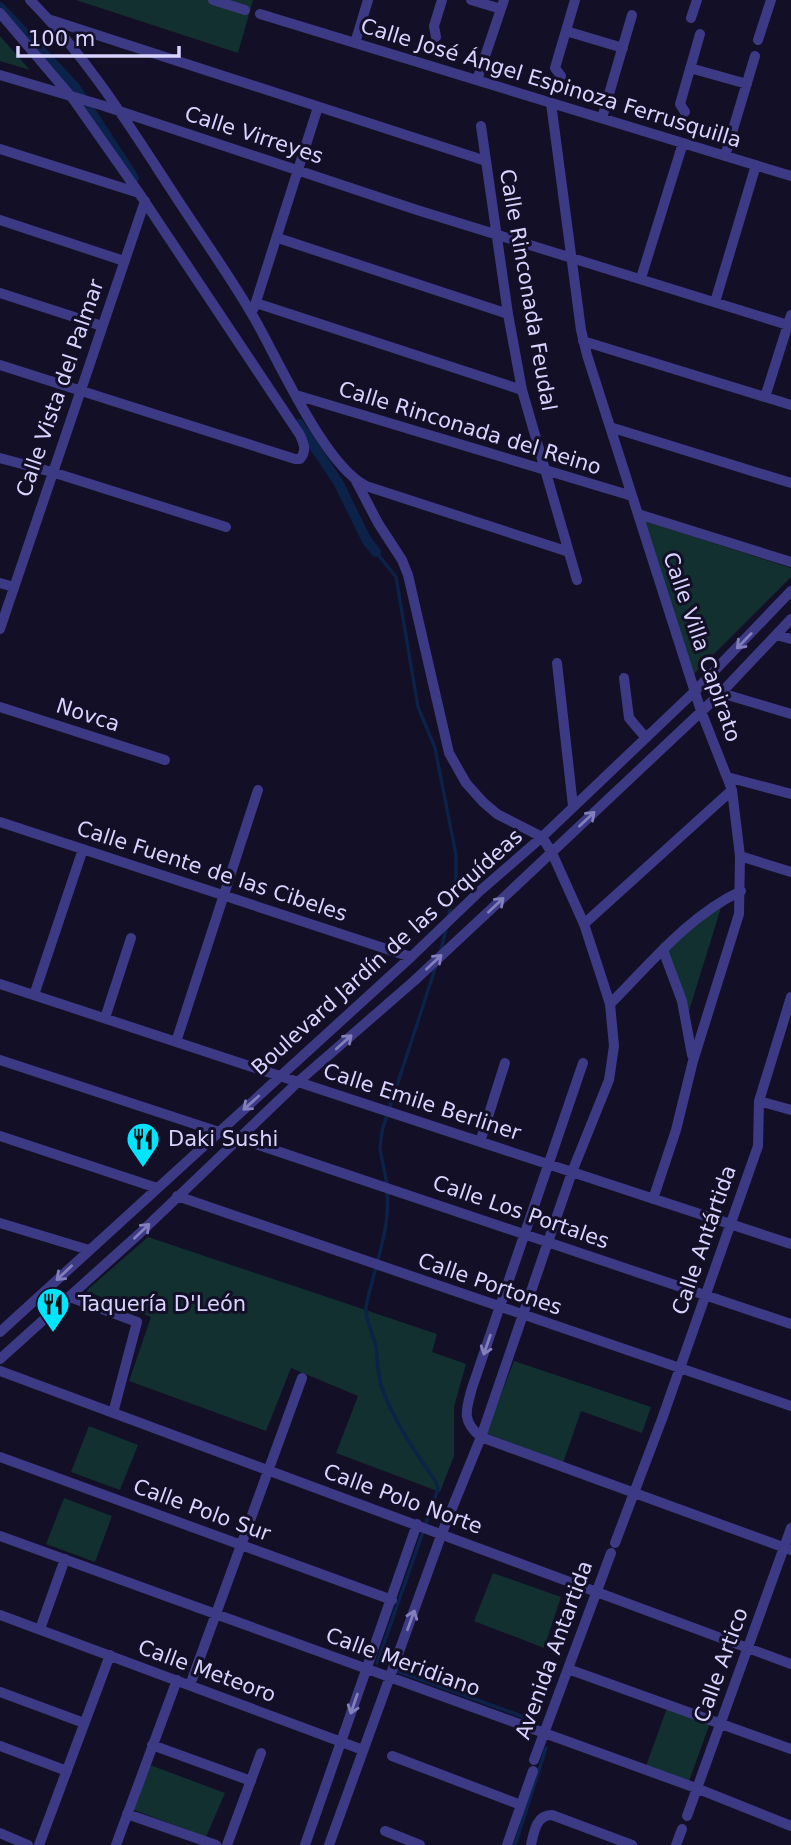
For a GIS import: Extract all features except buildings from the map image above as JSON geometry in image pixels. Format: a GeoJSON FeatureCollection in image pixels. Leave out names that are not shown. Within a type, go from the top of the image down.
{"type":"FeatureCollection","features":[{"type":"Feature","properties":{"kind":"street"},"geometry":{"type":"LineString","coordinates":[[30,0],[51,20],[120,112],[254,309],[296,396],[345,471],[366,486],[569,552]]}},
{"type":"Feature","properties":{"kind":"street"},"geometry":{"type":"LineString","coordinates":[[213,0],[245,10]]}},
{"type":"Feature","properties":{"kind":"street"},"geometry":{"type":"LineString","coordinates":[[355,43],[368,0]]}},
{"type":"Feature","properties":{"kind":"street"},"geometry":{"type":"LineString","coordinates":[[436,37],[435,26],[442,0]]}},
{"type":"Feature","properties":{"kind":"street"},"geometry":{"type":"LineString","coordinates":[[471,0],[503,5],[477,80]]}},
{"type":"Feature","properties":{"kind":"street"},"geometry":{"type":"LineString","coordinates":[[561,76],[555,68],[575,0]]}},
{"type":"Feature","properties":{"kind":"street"},"geometry":{"type":"LineString","coordinates":[[691,18],[697,0]]}},
{"type":"Feature","properties":{"kind":"street"},"geometry":{"type":"LineString","coordinates":[[758,40],[771,0]]}},
{"type":"Feature","properties":{"kind":"street"},"geometry":{"type":"LineString","coordinates":[[0,13],[76,99],[305,445],[303,454],[300,459],[295,459],[0,365]]}},
{"type":"Feature","properties":{"kind":"street","name":"Calle José Ángel Espinoza Ferrusquilla"},"geometry":{"type":"LineString","coordinates":[[260,14],[791,176]]}},
{"type":"Feature","properties":{"kind":"street"},"geometry":{"type":"LineString","coordinates":[[602,118],[632,15]]}},
{"type":"Feature","properties":{"kind":"street"},"geometry":{"type":"LineString","coordinates":[[51,20],[486,161]]}},
{"type":"Feature","properties":{"kind":"street"},"geometry":{"type":"LineString","coordinates":[[566,32],[623,48]]}},
{"type":"Feature","properties":{"kind":"street"},"geometry":{"type":"LineString","coordinates":[[685,112],[680,104],[700,34]]}},
{"type":"Feature","properties":{"kind":"street"},"geometry":{"type":"LineString","coordinates":[[725,156],[755,55]]}},
{"type":"Feature","properties":{"kind":"street"},"geometry":{"type":"LineString","coordinates":[[690,68],[747,84]]}},
{"type":"Feature","properties":{"kind":"street","name":"Calle Virreyes"},"geometry":{"type":"LineString","coordinates":[[0,75],[101,105],[417,210],[715,302],[790,322]]}},
{"type":"Feature","properties":{"kind":"street","name":"Calle Villa Capirato"},"geometry":{"type":"LineString","coordinates":[[551,103],[583,341],[701,711],[732,790],[740,856],[739,914],[653,1199]]}},
{"type":"Feature","properties":{"kind":"street"},"geometry":{"type":"LineString","coordinates":[[254,309],[318,107]]}},
{"type":"Feature","properties":{"kind":"street","name":"Calle Rinconada Feudal"},"geometry":{"type":"LineString","coordinates":[[481,126],[508,314],[522,390],[577,580]]}},
{"type":"Feature","properties":{"kind":"street"},"geometry":{"type":"LineString","coordinates":[[641,278],[683,143]]}},
{"type":"Feature","properties":{"kind":"street"},"geometry":{"type":"LineString","coordinates":[[0,149],[142,197]]}},
{"type":"Feature","properties":{"kind":"street"},"geometry":{"type":"LineString","coordinates":[[715,302],[756,165]]}},
{"type":"Feature","properties":{"kind":"street","name":"Calle Vista del Palmar"},"geometry":{"type":"LineString","coordinates":[[0,629],[124,261],[142,197]]}},
{"type":"Feature","properties":{"kind":"street"},"geometry":{"type":"LineString","coordinates":[[0,220],[124,261]]}},
{"type":"Feature","properties":{"kind":"street"},"geometry":{"type":"LineString","coordinates":[[278,238],[508,314]]}},
{"type":"Feature","properties":{"kind":"street"},"geometry":{"type":"LineString","coordinates":[[0,293],[102,326]]}},
{"type":"Feature","properties":{"kind":"street"},"geometry":{"type":"LineString","coordinates":[[254,309],[522,390]]}},
{"type":"Feature","properties":{"kind":"street"},"geometry":{"type":"LineString","coordinates":[[765,397],[790,322]]}},
{"type":"Feature","properties":{"kind":"street"},"geometry":{"type":"LineString","coordinates":[[583,341],[791,405]]}},
{"type":"Feature","properties":{"kind":"street","name":"Calle Rinconada del Reino"},"geometry":{"type":"LineString","coordinates":[[296,396],[632,496]]}},
{"type":"Feature","properties":{"kind":"street"},"geometry":{"type":"LineString","coordinates":[[610,427],[791,483]]}},
{"type":"Feature","properties":{"kind":"street"},"geometry":{"type":"LineString","coordinates":[[0,458],[226,527]]}},
{"type":"Feature","properties":{"kind":"street"},"geometry":{"type":"LineString","coordinates":[[329,1845],[442,1533],[481,1437],[572,1172],[609,1080],[614,1046],[610,1004],[584,924],[552,853],[542,837],[497,814],[466,783],[454,764],[446,745],[408,575],[356,481]]}},
{"type":"Feature","properties":{"kind":"street"},"geometry":{"type":"LineString","coordinates":[[638,514],[791,562]]}},
{"type":"Feature","properties":{"kind":"street"},"geometry":{"type":"LineString","coordinates":[[0,583],[14,587]]}},
{"type":"Feature","properties":{"kind":"street","name":"Boulevard Jardín de las Orquídeas"},"geometry":{"type":"LineString","coordinates":[[0,1332],[542,837],[695,691],[791,592]]}},
{"type":"Feature","properties":{"kind":"street","name":"Boulevard Jardín de las Orquídeas"},"geometry":{"type":"LineString","coordinates":[[0,1359],[299,1082],[414,981],[552,853],[721,693],[791,619]]}},
{"type":"Feature","properties":{"kind":"street"},"geometry":{"type":"LineString","coordinates":[[776,635],[791,639]]}},
{"type":"Feature","properties":{"kind":"street"},"geometry":{"type":"LineString","coordinates":[[557,663],[573,806]]}},
{"type":"Feature","properties":{"kind":"street"},"geometry":{"type":"LineString","coordinates":[[624,678],[629,718],[646,738]]}},
{"type":"Feature","properties":{"kind":"street"},"geometry":{"type":"LineString","coordinates":[[721,693],[791,714]]}},
{"type":"Feature","properties":{"kind":"street","name":"Novca"},"geometry":{"type":"LineString","coordinates":[[0,707],[164,760]]}},
{"type":"Feature","properties":{"kind":"street"},"geometry":{"type":"LineString","coordinates":[[727,776],[791,794]]}},
{"type":"Feature","properties":{"kind":"street"},"geometry":{"type":"LineString","coordinates":[[176,1042],[258,790]]}},
{"type":"Feature","properties":{"kind":"street"},"geometry":{"type":"LineString","coordinates":[[584,924],[732,790]]}},
{"type":"Feature","properties":{"kind":"street","name":"Calle Fuente de las Cibeles"},"geometry":{"type":"LineString","coordinates":[[0,822],[411,957]]}},
{"type":"Feature","properties":{"kind":"street"},"geometry":{"type":"LineString","coordinates":[[34,995],[83,849]]}},
{"type":"Feature","properties":{"kind":"street"},"geometry":{"type":"LineString","coordinates":[[740,856],[791,872]]}},
{"type":"Feature","properties":{"kind":"street"},"geometry":{"type":"LineString","coordinates":[[610,1004],[698,917],[724,898],[741,891]]}},
{"type":"Feature","properties":{"kind":"street"},"geometry":{"type":"LineString","coordinates":[[105,1018],[131,938]]}},
{"type":"Feature","properties":{"kind":"street"},"geometry":{"type":"LineString","coordinates":[[663,950],[682,1001],[693,1061]]}},
{"type":"Feature","properties":{"kind":"street","name":"Calle Emile Berliner"},"geometry":{"type":"LineString","coordinates":[[0,984],[791,1244]]}},
{"type":"Feature","properties":{"kind":"street","name":"Calle Antártida"},"geometry":{"type":"LineString","coordinates":[[634,1492],[758,1146],[759,1101],[791,997]]}},
{"type":"Feature","properties":{"kind":"street"},"geometry":{"type":"LineString","coordinates":[[0,1060],[219,1132]]}},
{"type":"Feature","properties":{"kind":"street"},"geometry":{"type":"LineString","coordinates":[[480,1142],[506,1063]]}},
{"type":"Feature","properties":{"kind":"street"},"geometry":{"type":"LineString","coordinates":[[583,1063],[467,1407],[466,1419],[470,1428],[481,1437],[787,1549]]}},
{"type":"Feature","properties":{"kind":"street"},"geometry":{"type":"LineString","coordinates":[[759,1101],[791,1110]]}},
{"type":"Feature","properties":{"kind":"street"},"geometry":{"type":"LineString","coordinates":[[0,1136],[157,1188]]}},
{"type":"Feature","properties":{"kind":"street","name":"Calle Los Portales"},"geometry":{"type":"LineString","coordinates":[[238,1138],[791,1324]]}},
{"type":"Feature","properties":{"kind":"street","name":"Calle Portones"},"geometry":{"type":"LineString","coordinates":[[177,1196],[791,1406]]}},
{"type":"Feature","properties":{"kind":"street"},"geometry":{"type":"LineString","coordinates":[[0,1223],[89,1250]]}},
{"type":"Feature","properties":{"kind":"street"},"geometry":{"type":"LineString","coordinates":[[70,1297],[137,1322],[113,1413]]}},
{"type":"Feature","properties":{"kind":"street","name":"Calle Polo Norte"},"geometry":{"type":"LineString","coordinates":[[0,1371],[791,1664]]}},
{"type":"Feature","properties":{"kind":"street"},"geometry":{"type":"LineString","coordinates":[[190,1685],[302,1378]]}},
{"type":"Feature","properties":{"kind":"street","name":"Calle Polo Sur"},"geometry":{"type":"LineString","coordinates":[[0,1457],[392,1600]]}},
{"type":"Feature","properties":{"kind":"street","name":"Avenida Antartida"},"geometry":{"type":"LineString","coordinates":[[507,1845],[544,1733],[634,1492]]}},
{"type":"Feature","properties":{"kind":"street"},"geometry":{"type":"LineString","coordinates":[[305,1845],[417,1524]]}},
{"type":"Feature","properties":{"kind":"street","name":"Calle Artico"},"geometry":{"type":"LineString","coordinates":[[687,1815],[787,1549],[791,1528]]}},
{"type":"Feature","properties":{"kind":"street","name":"Calle Meridiano"},"geometry":{"type":"LineString","coordinates":[[0,1536],[696,1788],[791,1826]]}},
{"type":"Feature","properties":{"kind":"street"},"geometry":{"type":"LineString","coordinates":[[40,1629],[65,1559]]}},
{"type":"Feature","properties":{"kind":"street"},"geometry":{"type":"LineString","coordinates":[[0,1615],[110,1655]]}},
{"type":"Feature","properties":{"kind":"street","name":"Calle Meteoro"},"geometry":{"type":"LineString","coordinates":[[39,1845],[110,1655],[363,1749]]}},
{"type":"Feature","properties":{"kind":"street"},"geometry":{"type":"LineString","coordinates":[[568,1669],[791,1749]]}},
{"type":"Feature","properties":{"kind":"street"},"geometry":{"type":"LineString","coordinates":[[116,1845],[177,1680]]}},
{"type":"Feature","properties":{"kind":"street"},"geometry":{"type":"LineString","coordinates":[[0,1692],[84,1723]]}},
{"type":"Feature","properties":{"kind":"street"},"geometry":{"type":"LineString","coordinates":[[152,1745],[251,1781]]}},
{"type":"Feature","properties":{"kind":"street"},"geometry":{"type":"LineString","coordinates":[[0,1746],[67,1771]]}},
{"type":"Feature","properties":{"kind":"street"},"geometry":{"type":"LineString","coordinates":[[227,1845],[261,1753]]}},
{"type":"Feature","properties":{"kind":"street"},"geometry":{"type":"LineString","coordinates":[[392,1756],[521,1805]]}},
{"type":"Feature","properties":{"kind":"street"},"geometry":{"type":"LineString","coordinates":[[127,1814],[216,1845]]}},
{"type":"Feature","properties":{"kind":"street"},"geometry":{"type":"LineString","coordinates":[[531,1845],[536,1826],[546,1815],[567,1819],[632,1845]]}},
{"type":"Feature","properties":{"kind":"street"},"geometry":{"type":"LineString","coordinates":[[676,1845],[682,1829]]}},
{"type":"Feature","properties":{"kind":"street"},"geometry":{"type":"LineString","coordinates":[[385,1831],[415,1844]]}},
{"type":"Feature","properties":{"kind":"street"},"geometry":{"type":"LineString","coordinates":[[0,1833],[27,1845]]}},
{"type":"Feature","properties":{"kind":"green space"},"geometry":{"type":"Polygon","coordinates":[[[76,0],[253,0],[238,53],[76,0]]]}},
{"type":"Feature","properties":{"kind":"green space"},"geometry":{"type":"Polygon","coordinates":[[[0,36],[30,70],[0,61],[0,36]]]}},
{"type":"Feature","properties":{"kind":"green space"},"geometry":{"type":"Polygon","coordinates":[[[641,520],[791,568],[791,577],[693,675],[641,520]]]}},
{"type":"Feature","properties":{"kind":"green space"},"geometry":{"type":"Polygon","coordinates":[[[723,901],[684,1027],[677,986],[660,944],[723,901]]]}},
{"type":"Feature","properties":{"kind":"green space"},"geometry":{"type":"Polygon","coordinates":[[[148,1237],[437,1334],[432,1352],[466,1364],[454,1407],[454,1456],[440,1492],[336,1453],[358,1396],[291,1368],[266,1431],[129,1381],[151,1317],[86,1291],[148,1237]]]}},
{"type":"Feature","properties":{"kind":"green space"},"geometry":{"type":"Polygon","coordinates":[[[514,1361],[651,1407],[642,1433],[581,1411],[563,1463],[486,1433],[514,1361]]]}},
{"type":"Feature","properties":{"kind":"green space"},"geometry":{"type":"Polygon","coordinates":[[[89,1426],[138,1445],[120,1490],[71,1472],[89,1426]]]}},
{"type":"Feature","properties":{"kind":"green space"},"geometry":{"type":"Polygon","coordinates":[[[64,1498],[112,1516],[95,1562],[46,1544],[64,1498]]]}},
{"type":"Feature","properties":{"kind":"green space"},"geometry":{"type":"Polygon","coordinates":[[[493,1573],[561,1597],[544,1648],[474,1621],[493,1573]]]}},
{"type":"Feature","properties":{"kind":"green space"},"geometry":{"type":"Polygon","coordinates":[[[667,1708],[710,1723],[689,1781],[646,1766],[667,1708]]]}},
{"type":"Feature","properties":{"kind":"green space"},"geometry":{"type":"Polygon","coordinates":[[[150,1765],[225,1793],[206,1837],[134,1810],[150,1765]]]}},
{"type":"Feature","properties":{"kind":"waterway"},"geometry":{"type":"LineString","coordinates":[[0,7],[75,87],[134,178]]}},
{"type":"Feature","properties":{"kind":"waterway"},"geometry":{"type":"LineString","coordinates":[[299,424],[338,482],[367,541],[376,552]]}},
{"type":"Feature","properties":{"kind":"waterway"},"geometry":{"type":"LineString","coordinates":[[376,552],[396,577],[418,707],[435,748],[456,855],[456,878],[449,915]]}},
{"type":"Feature","properties":{"kind":"waterway"},"geometry":{"type":"LineString","coordinates":[[440,953],[447,926]]}},
{"type":"Feature","properties":{"kind":"waterway"},"geometry":{"type":"LineString","coordinates":[[387,1184],[380,1149],[382,1131],[437,963]]}},
{"type":"Feature","properties":{"kind":"waterway"},"geometry":{"type":"LineString","coordinates":[[377,1663],[438,1489],[386,1398],[367,1316],[366,1307],[386,1221],[387,1192]]}},
{"type":"Feature","properties":{"kind":"waterway"},"geometry":{"type":"LineString","coordinates":[[397,1671],[535,1721]]}},
{"type":"Feature","properties":{"kind":"waterway"},"geometry":{"type":"LineString","coordinates":[[515,1845],[546,1748]]}},
{"type":"Feature","properties":{"kind":"place","name":"Daki Sushi"},"geometry":{"type":"Point","coordinates":[143,1169]}},
{"type":"Feature","properties":{"kind":"place","name":"Taquería D'León"},"geometry":{"type":"Point","coordinates":[53,1334]}}]}
